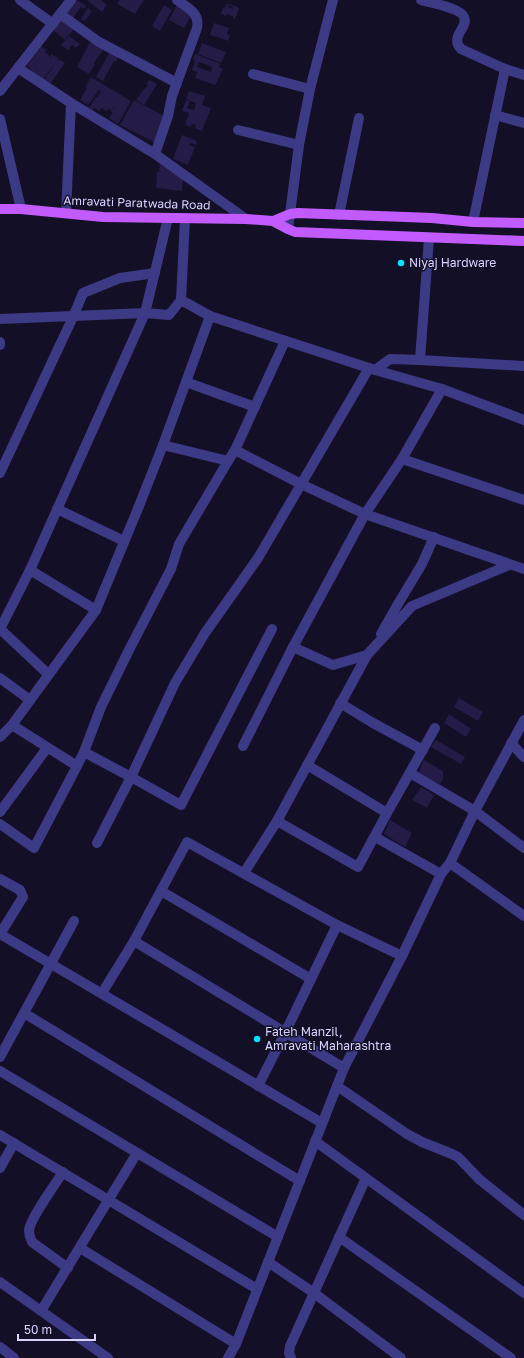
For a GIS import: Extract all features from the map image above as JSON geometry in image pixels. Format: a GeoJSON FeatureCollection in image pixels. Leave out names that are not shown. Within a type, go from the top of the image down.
{"type":"FeatureCollection","features":[{"type":"Feature","properties":{"kind":"main road","name":"Amravati Paratwada Road"},"geometry":{"type":"LineString","coordinates":[[0,209],[21,209],[103,217],[246,219],[273,221],[295,232],[524,242]]}},
{"type":"Feature","properties":{"kind":"main road","name":"Amravati Paratwada Road"},"geometry":{"type":"LineString","coordinates":[[273,221],[290,214],[432,218],[473,222],[524,223]]}},
{"type":"Feature","properties":{"kind":"street"},"geometry":{"type":"LineString","coordinates":[[20,0],[53,24]]}},
{"type":"Feature","properties":{"kind":"street"},"geometry":{"type":"LineString","coordinates":[[155,154],[177,83],[197,28],[198,20],[192,11],[177,0]]}},
{"type":"Feature","properties":{"kind":"street"},"geometry":{"type":"LineString","coordinates":[[288,229],[299,145],[310,89],[332,0]]}},
{"type":"Feature","properties":{"kind":"street"},"geometry":{"type":"LineString","coordinates":[[421,0],[456,9],[461,13],[465,22],[456,40],[457,45],[461,49],[524,75]]}},
{"type":"Feature","properties":{"kind":"street"},"geometry":{"type":"LineString","coordinates":[[0,91],[53,24],[67,1]]}},
{"type":"Feature","properties":{"kind":"street"},"geometry":{"type":"LineString","coordinates":[[60,14],[99,42],[177,83]]}},
{"type":"Feature","properties":{"kind":"street"},"geometry":{"type":"LineString","coordinates":[[18,68],[71,103],[155,154],[246,219]]}},
{"type":"Feature","properties":{"kind":"street"},"geometry":{"type":"LineString","coordinates":[[473,222],[505,68]]}},
{"type":"Feature","properties":{"kind":"street"},"geometry":{"type":"LineString","coordinates":[[254,74],[310,89]]}},
{"type":"Feature","properties":{"kind":"street"},"geometry":{"type":"LineString","coordinates":[[66,213],[71,103]]}},
{"type":"Feature","properties":{"kind":"street"},"geometry":{"type":"LineString","coordinates":[[495,115],[524,123]]}},
{"type":"Feature","properties":{"kind":"street"},"geometry":{"type":"LineString","coordinates":[[339,215],[359,118]]}},
{"type":"Feature","properties":{"kind":"street"},"geometry":{"type":"LineString","coordinates":[[0,119],[21,209]]}},
{"type":"Feature","properties":{"kind":"street"},"geometry":{"type":"LineString","coordinates":[[238,130],[299,145]]}},
{"type":"Feature","properties":{"kind":"street"},"geometry":{"type":"LineString","coordinates":[[48,674],[0,629],[30,570],[58,509],[145,313],[168,218]]}},
{"type":"Feature","properties":{"kind":"street"},"geometry":{"type":"LineString","coordinates":[[0,319],[145,313],[168,315],[181,300],[185,219]]}},
{"type":"Feature","properties":{"kind":"street"},"geometry":{"type":"LineString","coordinates":[[420,360],[429,238]]}},
{"type":"Feature","properties":{"kind":"street"},"geometry":{"type":"LineString","coordinates":[[0,473],[74,317],[83,293],[120,278],[154,273]]}},
{"type":"Feature","properties":{"kind":"street"},"geometry":{"type":"LineString","coordinates":[[181,300],[210,316],[372,369],[442,390],[524,420]]}},
{"type":"Feature","properties":{"kind":"street"},"geometry":{"type":"LineString","coordinates":[[0,737],[12,725],[96,610],[163,445],[210,316]]}},
{"type":"Feature","properties":{"kind":"street"},"geometry":{"type":"LineString","coordinates":[[0,824],[34,848],[84,752],[101,707],[171,569],[179,544],[235,450],[285,341]]}},
{"type":"Feature","properties":{"kind":"street"},"geometry":{"type":"LineString","coordinates":[[97,843],[131,777],[175,683],[205,633],[258,558],[300,484],[372,369],[390,359],[524,366]]}},
{"type":"Feature","properties":{"kind":"street"},"geometry":{"type":"LineString","coordinates":[[186,382],[255,406]]}},
{"type":"Feature","properties":{"kind":"street"},"geometry":{"type":"LineString","coordinates":[[243,746],[293,647],[365,514],[402,459],[442,390]]}},
{"type":"Feature","properties":{"kind":"street"},"geometry":{"type":"LineString","coordinates":[[163,445],[228,461]]}},
{"type":"Feature","properties":{"kind":"street"},"geometry":{"type":"LineString","coordinates":[[235,450],[300,484],[365,514],[524,569]]}},
{"type":"Feature","properties":{"kind":"street"},"geometry":{"type":"LineString","coordinates":[[402,459],[524,500]]}},
{"type":"Feature","properties":{"kind":"street"},"geometry":{"type":"LineString","coordinates":[[58,509],[124,541]]}},
{"type":"Feature","properties":{"kind":"street"},"geometry":{"type":"LineString","coordinates":[[377,643],[387,621],[422,564],[434,538]]}},
{"type":"Feature","properties":{"kind":"street"},"geometry":{"type":"LineString","coordinates":[[244,873],[277,821],[367,655],[377,643],[412,606],[509,565]]}},
{"type":"Feature","properties":{"kind":"street"},"geometry":{"type":"LineString","coordinates":[[30,570],[96,610]]}},
{"type":"Feature","properties":{"kind":"street"},"geometry":{"type":"LineString","coordinates":[[84,752],[181,805],[272,629]]}},
{"type":"Feature","properties":{"kind":"street"},"geometry":{"type":"LineString","coordinates":[[293,647],[333,665],[367,655]]}},
{"type":"Feature","properties":{"kind":"street"},"geometry":{"type":"LineString","coordinates":[[0,678],[30,700]]}},
{"type":"Feature","properties":{"kind":"street"},"geometry":{"type":"LineString","coordinates":[[340,703],[423,750]]}},
{"type":"Feature","properties":{"kind":"street"},"geometry":{"type":"LineString","coordinates":[[228,1358],[236,1344],[344,1068],[402,956],[441,874],[450,863],[475,811],[524,720]]}},
{"type":"Feature","properties":{"kind":"street"},"geometry":{"type":"LineString","coordinates":[[12,725],[77,766]]}},
{"type":"Feature","properties":{"kind":"street"},"geometry":{"type":"LineString","coordinates":[[277,821],[358,867],[435,728]]}},
{"type":"Feature","properties":{"kind":"street"},"geometry":{"type":"LineString","coordinates":[[511,743],[524,758]]}},
{"type":"Feature","properties":{"kind":"street"},"geometry":{"type":"LineString","coordinates":[[0,812],[47,748]]}},
{"type":"Feature","properties":{"kind":"street"},"geometry":{"type":"LineString","coordinates":[[307,765],[387,813]]}},
{"type":"Feature","properties":{"kind":"street"},"geometry":{"type":"LineString","coordinates":[[410,773],[475,811],[524,848]]}},
{"type":"Feature","properties":{"kind":"street"},"geometry":{"type":"LineString","coordinates":[[375,837],[441,874]]}},
{"type":"Feature","properties":{"kind":"street"},"geometry":{"type":"LineString","coordinates":[[102,993],[134,941],[187,842],[337,925],[402,956]]}},
{"type":"Feature","properties":{"kind":"street"},"geometry":{"type":"LineString","coordinates":[[450,863],[524,916]]}},
{"type":"Feature","properties":{"kind":"street"},"geometry":{"type":"LineString","coordinates":[[0,879],[20,890],[23,897],[0,934],[322,1124]]}},
{"type":"Feature","properties":{"kind":"street"},"geometry":{"type":"LineString","coordinates":[[161,891],[311,980]]}},
{"type":"Feature","properties":{"kind":"street"},"geometry":{"type":"LineString","coordinates":[[0,1057],[74,921]]}},
{"type":"Feature","properties":{"kind":"street"},"geometry":{"type":"LineString","coordinates":[[258,1086],[337,925]]}},
{"type":"Feature","properties":{"kind":"street"},"geometry":{"type":"LineString","coordinates":[[134,941],[344,1068]]}},
{"type":"Feature","properties":{"kind":"street"},"geometry":{"type":"LineString","coordinates":[[24,1013],[300,1181]]}},
{"type":"Feature","properties":{"kind":"street"},"geometry":{"type":"LineString","coordinates":[[0,1071],[278,1237]]}},
{"type":"Feature","properties":{"kind":"street"},"geometry":{"type":"LineString","coordinates":[[337,1086],[407,1134],[458,1157],[479,1180],[524,1215]]}},
{"type":"Feature","properties":{"kind":"street"},"geometry":{"type":"LineString","coordinates":[[0,1135],[257,1289]]}},
{"type":"Feature","properties":{"kind":"street"},"geometry":{"type":"LineString","coordinates":[[315,1141],[524,1293]]}},
{"type":"Feature","properties":{"kind":"street"},"geometry":{"type":"LineString","coordinates":[[0,1168],[14,1143]]}},
{"type":"Feature","properties":{"kind":"street"},"geometry":{"type":"LineString","coordinates":[[41,1311],[137,1153]]}},
{"type":"Feature","properties":{"kind":"street"},"geometry":{"type":"LineString","coordinates":[[62,1172],[32,1220],[29,1232],[32,1242],[68,1268]]}},
{"type":"Feature","properties":{"kind":"street"},"geometry":{"type":"LineString","coordinates":[[291,1358],[289,1352],[290,1346],[366,1178]]}},
{"type":"Feature","properties":{"kind":"street"},"geometry":{"type":"LineString","coordinates":[[339,1237],[511,1358]]}},
{"type":"Feature","properties":{"kind":"street"},"geometry":{"type":"LineString","coordinates":[[80,1248],[236,1344]]}},
{"type":"Feature","properties":{"kind":"street"},"geometry":{"type":"LineString","coordinates":[[268,1262],[314,1293],[401,1358]]}},
{"type":"Feature","properties":{"kind":"street"},"geometry":{"type":"LineString","coordinates":[[0,1282],[108,1358]]}},
{"type":"Feature","properties":{"kind":"street"},"geometry":{"type":"LineString","coordinates":[[0,1347],[14,1358]]}},
{"type":"Feature","properties":{"kind":"building"},"geometry":{"type":"Polygon","coordinates":[[[75,0],[86,6],[84,9],[81,7],[73,18],[66,12],[75,0]]]}},
{"type":"Feature","properties":{"kind":"building"},"geometry":{"type":"Polygon","coordinates":[[[87,0],[101,0],[107,5],[102,12],[87,0]]]}},
{"type":"Feature","properties":{"kind":"building"},"geometry":{"type":"Polygon","coordinates":[[[119,0],[144,0],[135,14],[117,4],[119,0]]]}},
{"type":"Feature","properties":{"kind":"building"},"geometry":{"type":"Polygon","coordinates":[[[227,3],[229,4],[228,7],[233,9],[230,4],[239,8],[235,19],[233,16],[221,14],[223,7],[225,8],[227,3]]]}},
{"type":"Feature","properties":{"kind":"building"},"geometry":{"type":"Polygon","coordinates":[[[164,5],[172,10],[160,31],[152,26],[164,5]]]}},
{"type":"Feature","properties":{"kind":"building"},"geometry":{"type":"Polygon","coordinates":[[[177,5],[192,14],[184,28],[169,20],[177,5]]]}},
{"type":"Feature","properties":{"kind":"building"},"geometry":{"type":"Polygon","coordinates":[[[88,8],[92,11],[85,21],[81,19],[88,8]]]}},
{"type":"Feature","properties":{"kind":"building"},"geometry":{"type":"Polygon","coordinates":[[[61,19],[74,29],[65,40],[53,30],[61,19]]]}},
{"type":"Feature","properties":{"kind":"building"},"geometry":{"type":"Polygon","coordinates":[[[214,23],[229,28],[227,34],[230,35],[228,41],[210,35],[214,23]]]}},
{"type":"Feature","properties":{"kind":"building"},"geometry":{"type":"Polygon","coordinates":[[[69,36],[80,44],[76,48],[72,45],[68,50],[61,45],[69,36]]]}},
{"type":"Feature","properties":{"kind":"building"},"geometry":{"type":"Polygon","coordinates":[[[90,42],[104,49],[94,63],[95,64],[89,74],[77,67],[90,42]]]}},
{"type":"Feature","properties":{"kind":"building"},"geometry":{"type":"Polygon","coordinates":[[[202,43],[226,52],[221,63],[198,54],[202,43]]]}},
{"type":"Feature","properties":{"kind":"building"},"geometry":{"type":"Polygon","coordinates":[[[41,46],[51,57],[51,54],[58,58],[58,61],[59,59],[65,63],[50,84],[44,80],[56,62],[41,82],[27,66],[41,46]]]}},
{"type":"Feature","properties":{"kind":"building"},"geometry":{"type":"Polygon","coordinates":[[[110,51],[119,56],[115,62],[114,61],[103,81],[96,77],[110,51]]]}},
{"type":"Feature","properties":{"kind":"building"},"geometry":{"type":"Polygon","coordinates":[[[195,54],[221,64],[219,67],[223,69],[215,85],[195,78],[197,72],[192,70],[195,61],[193,60],[195,54]],[[199,62],[197,67],[211,72],[212,67],[199,62]]]}},
{"type":"Feature","properties":{"kind":"building"},"geometry":{"type":"Polygon","coordinates":[[[91,77],[131,101],[118,124],[109,118],[113,112],[111,111],[113,108],[106,111],[101,108],[100,111],[94,108],[93,110],[89,108],[101,91],[99,90],[88,105],[80,100],[91,77]]]}},
{"type":"Feature","properties":{"kind":"building"},"geometry":{"type":"Polygon","coordinates":[[[149,80],[157,84],[144,105],[136,100],[148,85],[146,84],[149,80]]]}},
{"type":"Feature","properties":{"kind":"building"},"geometry":{"type":"Polygon","coordinates":[[[189,91],[205,96],[202,105],[211,108],[202,131],[195,128],[196,125],[192,124],[191,127],[185,125],[189,113],[182,111],[186,100],[190,101],[187,108],[194,110],[196,103],[186,99],[189,91]]]}},
{"type":"Feature","properties":{"kind":"building"},"geometry":{"type":"Polygon","coordinates":[[[134,100],[164,116],[161,120],[164,122],[154,142],[120,125],[134,100]]]}},
{"type":"Feature","properties":{"kind":"building"},"geometry":{"type":"Polygon","coordinates":[[[182,135],[197,141],[196,145],[190,143],[189,145],[195,147],[188,165],[173,159],[182,135]]]}},
{"type":"Feature","properties":{"kind":"building"},"geometry":{"type":"Polygon","coordinates":[[[160,164],[183,178],[182,191],[156,188],[157,172],[159,172],[160,164]]]}},
{"type":"Feature","properties":{"kind":"building"},"geometry":{"type":"Polygon","coordinates":[[[459,698],[483,712],[478,721],[454,707],[459,698]]]}},
{"type":"Feature","properties":{"kind":"building"},"geometry":{"type":"Polygon","coordinates":[[[449,714],[471,729],[466,737],[444,723],[449,714]]]}},
{"type":"Feature","properties":{"kind":"building"},"geometry":{"type":"Polygon","coordinates":[[[436,740],[465,757],[461,764],[431,747],[436,740]]]}},
{"type":"Feature","properties":{"kind":"building"},"geometry":{"type":"Polygon","coordinates":[[[424,760],[443,771],[443,779],[440,784],[418,773],[424,760]]]}},
{"type":"Feature","properties":{"kind":"building"},"geometry":{"type":"Polygon","coordinates":[[[421,787],[434,795],[427,808],[412,800],[421,787]]]}},
{"type":"Feature","properties":{"kind":"building"},"geometry":{"type":"Polygon","coordinates":[[[390,820],[412,833],[405,847],[384,834],[390,820]]]}},
{"type":"Feature","properties":{"kind":"place","name":"Niyaj Hardware"},"geometry":{"type":"Point","coordinates":[401,263]}},
{"type":"Feature","properties":{"kind":"place","name":"Fateh Manzil, Amravati Maharashtra"},"geometry":{"type":"Point","coordinates":[257,1039]}}]}
